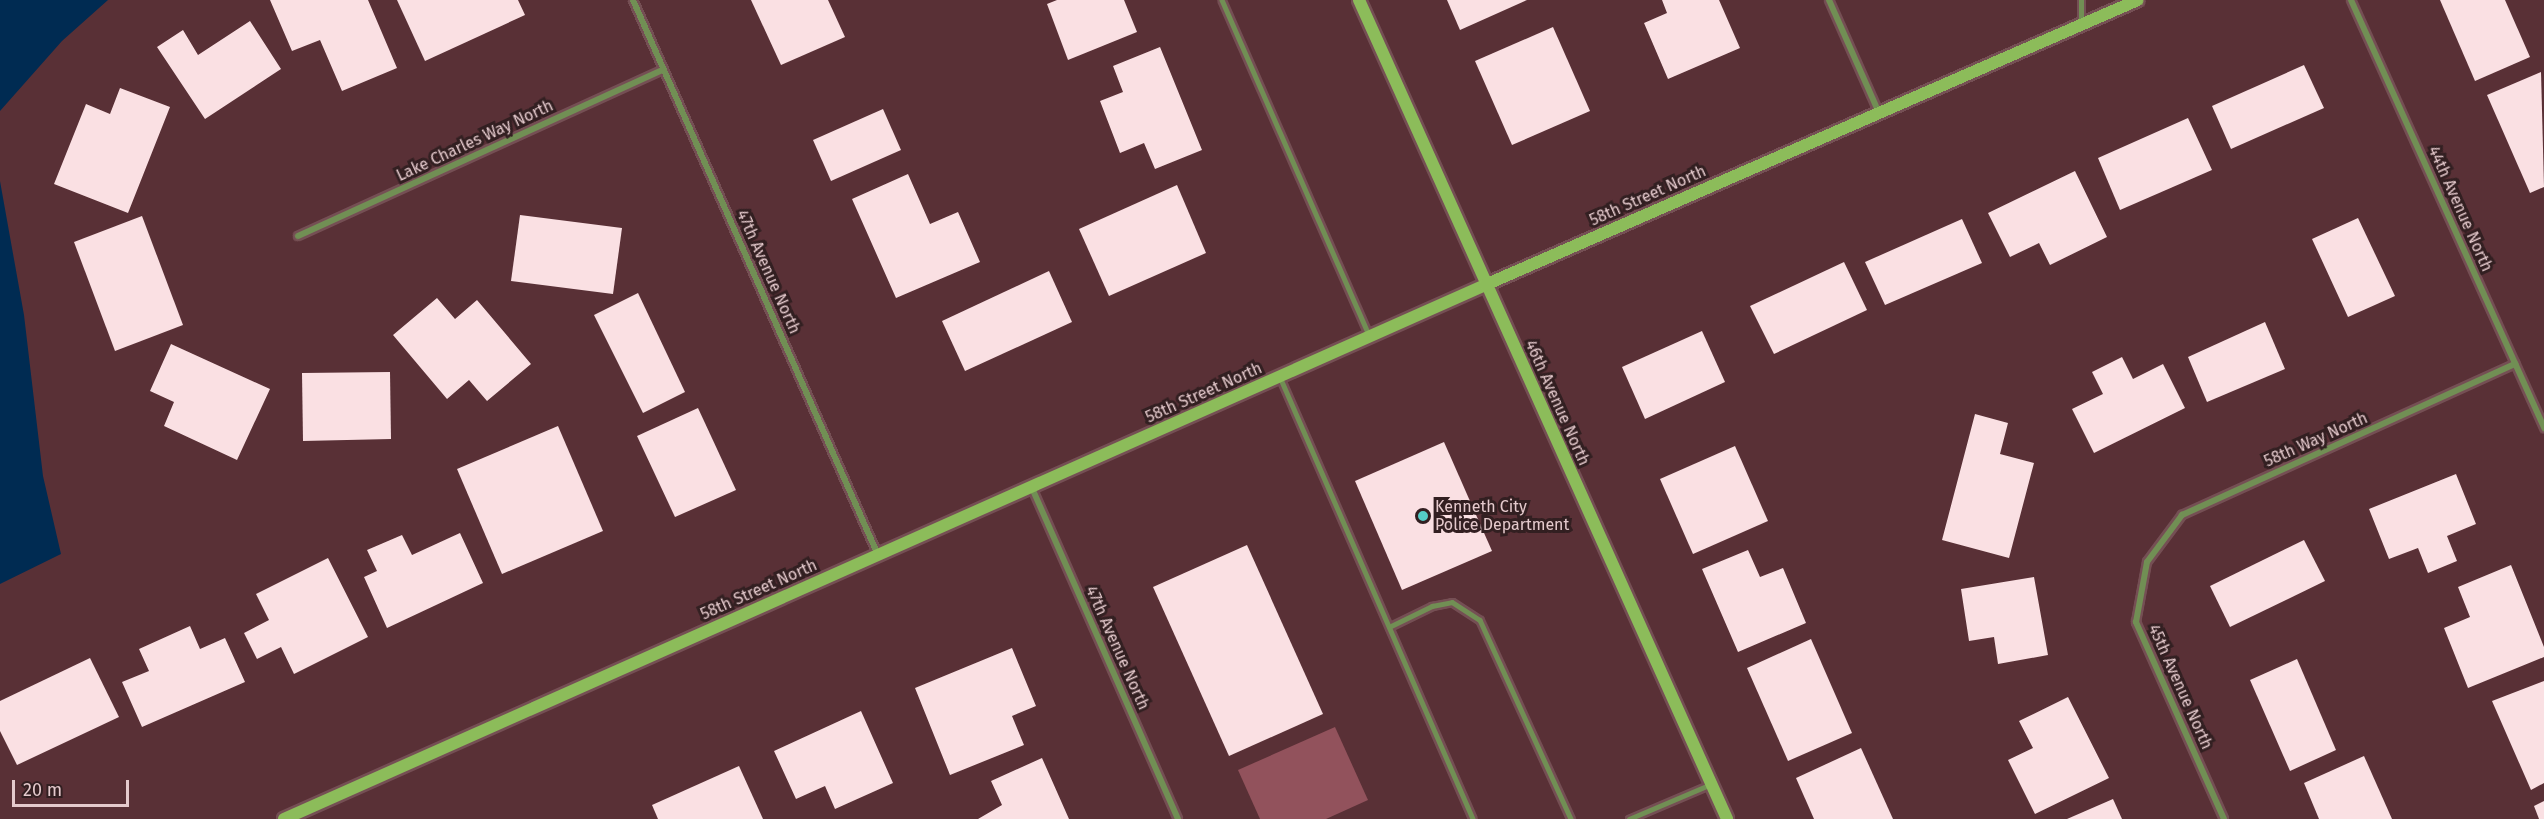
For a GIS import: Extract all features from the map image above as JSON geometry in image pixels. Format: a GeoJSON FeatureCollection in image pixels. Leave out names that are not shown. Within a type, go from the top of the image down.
{"type":"FeatureCollection","features":[{"type":"Feature","properties":{"kind":"street","name":"47th Avenue North"},"geometry":{"type":"LineString","coordinates":[[633,0],[878,555]]}},
{"type":"Feature","properties":{"kind":"street","name":"46th Avenue North"},"geometry":{"type":"LineString","coordinates":[[1359,0],[1485,285],[1727,819]]}},
{"type":"Feature","properties":{"kind":"street"},"geometry":{"type":"LineString","coordinates":[[1829,0],[1879,113]]}},
{"type":"Feature","properties":{"kind":"street","name":"58th Street North"},"geometry":{"type":"LineString","coordinates":[[284,819],[1485,285],[2138,0]]}},
{"type":"Feature","properties":{"kind":"street","name":"44th Avenue North"},"geometry":{"type":"LineString","coordinates":[[2351,0],[2544,428]]}},
{"type":"Feature","properties":{"kind":"street","name":"Lake Charles Way North"},"geometry":{"type":"LineString","coordinates":[[298,237],[663,70]]}},
{"type":"Feature","properties":{"kind":"street","name":"58th Way North"},"geometry":{"type":"LineString","coordinates":[[2147,562],[2182,515],[2515,364]]}},
{"type":"Feature","properties":{"kind":"street","name":"47th Avenue North"},"geometry":{"type":"LineString","coordinates":[[1032,488],[1178,819]]}},
{"type":"Feature","properties":{"kind":"street","name":"45th Avenue North"},"geometry":{"type":"LineString","coordinates":[[2147,562],[2136,622],[2224,819]]}},
{"type":"Feature","properties":{"kind":"lane"},"geometry":{"type":"LineString","coordinates":[[1222,0],[1370,337]]}},
{"type":"Feature","properties":{"kind":"lane"},"geometry":{"type":"LineString","coordinates":[[2081,25],[2082,0]]}},
{"type":"Feature","properties":{"kind":"lane"},"geometry":{"type":"LineString","coordinates":[[1280,377],[1473,819]]}},
{"type":"Feature","properties":{"kind":"lane"},"geometry":{"type":"LineString","coordinates":[[1389,627],[1432,606],[1452,602],[1480,620],[1571,819]]}},
{"type":"Feature","properties":{"kind":"lane"},"geometry":{"type":"LineString","coordinates":[[1629,819],[1711,784]]}},
{"type":"Feature","properties":{"kind":"shaded area"},"geometry":{"type":"Polygon","coordinates":[[[1335,727],[1368,800],[1326,819],[1260,819],[1238,770],[1335,727]]]}},
{"type":"Feature","properties":{"kind":"water"},"geometry":{"type":"Polygon","coordinates":[[[0,0],[108,0],[62,41],[0,111],[0,0]]]}},
{"type":"Feature","properties":{"kind":"water"},"geometry":{"type":"Polygon","coordinates":[[[0,181],[24,315],[43,476],[61,554],[0,584],[0,181]]]}},
{"type":"Feature","properties":{"kind":"building"},"geometry":{"type":"Polygon","coordinates":[[[270,0],[368,0],[397,68],[342,91],[320,40],[292,51],[270,0]]]}},
{"type":"Feature","properties":{"kind":"building"},"geometry":{"type":"Polygon","coordinates":[[[397,0],[518,0],[525,15],[425,61],[397,0]]]}},
{"type":"Feature","properties":{"kind":"building"},"geometry":{"type":"Polygon","coordinates":[[[751,0],[828,0],[845,37],[781,65],[751,0]]]}},
{"type":"Feature","properties":{"kind":"building"},"geometry":{"type":"Polygon","coordinates":[[[1057,0],[1124,0],[1137,32],[1068,60],[1047,4],[1057,0]]]}},
{"type":"Feature","properties":{"kind":"building"},"geometry":{"type":"Polygon","coordinates":[[[1447,0],[1527,0],[1460,30],[1447,0]]]}},
{"type":"Feature","properties":{"kind":"building"},"geometry":{"type":"Polygon","coordinates":[[[1662,0],[1719,0],[1740,48],[1668,79],[1644,23],[1667,13],[1662,0]]]}},
{"type":"Feature","properties":{"kind":"building"},"geometry":{"type":"Polygon","coordinates":[[[2440,0],[2505,0],[2530,57],[2475,81],[2440,0]]]}},
{"type":"Feature","properties":{"kind":"building"},"geometry":{"type":"Polygon","coordinates":[[[250,21],[281,69],[205,119],[157,47],[183,30],[198,55],[250,21]]]}},
{"type":"Feature","properties":{"kind":"building"},"geometry":{"type":"Polygon","coordinates":[[[1553,27],[1590,111],[1512,145],[1475,61],[1553,27]]]}},
{"type":"Feature","properties":{"kind":"building"},"geometry":{"type":"Polygon","coordinates":[[[1160,47],[1202,150],[1155,169],[1144,143],[1120,153],[1100,101],[1123,92],[1113,66],[1160,47]]]}},
{"type":"Feature","properties":{"kind":"building"},"geometry":{"type":"Polygon","coordinates":[[[2304,65],[2324,108],[2231,149],[2212,106],[2304,65]]]}},
{"type":"Feature","properties":{"kind":"building"},"geometry":{"type":"Polygon","coordinates":[[[2541,72],[2544,187],[2530,193],[2487,95],[2541,72]]]}},
{"type":"Feature","properties":{"kind":"building"},"geometry":{"type":"Polygon","coordinates":[[[120,88],[170,107],[128,213],[54,184],[86,104],[110,114],[120,88]]]}},
{"type":"Feature","properties":{"kind":"building"},"geometry":{"type":"Polygon","coordinates":[[[883,109],[901,150],[831,181],[813,140],[883,109]]]}},
{"type":"Feature","properties":{"kind":"building"},"geometry":{"type":"Polygon","coordinates":[[[2188,118],[2212,170],[2120,210],[2098,158],[2188,118]]]}},
{"type":"Feature","properties":{"kind":"building"},"geometry":{"type":"Polygon","coordinates":[[[2075,171],[2107,237],[2050,265],[2039,243],[2010,257],[1988,213],[2075,171]]]}},
{"type":"Feature","properties":{"kind":"building"},"geometry":{"type":"Polygon","coordinates":[[[908,174],[930,224],[958,212],[980,262],[896,298],[852,199],[908,174]]]}},
{"type":"Feature","properties":{"kind":"building"},"geometry":{"type":"Polygon","coordinates":[[[1177,185],[1206,253],[1109,296],[1079,229],[1177,185]]]}},
{"type":"Feature","properties":{"kind":"building"},"geometry":{"type":"Polygon","coordinates":[[[520,215],[622,228],[613,294],[511,281],[520,215]]]}},
{"type":"Feature","properties":{"kind":"building"},"geometry":{"type":"Polygon","coordinates":[[[142,216],[183,325],[115,351],[74,242],[142,216]]]}},
{"type":"Feature","properties":{"kind":"building"},"geometry":{"type":"Polygon","coordinates":[[[2358,218],[2395,296],[2348,317],[2312,239],[2358,218]]]}},
{"type":"Feature","properties":{"kind":"building"},"geometry":{"type":"Polygon","coordinates":[[[1962,219],[1982,263],[1885,305],[1865,262],[1962,219]]]}},
{"type":"Feature","properties":{"kind":"building"},"geometry":{"type":"Polygon","coordinates":[[[1844,262],[1867,310],[1774,354],[1750,306],[1844,262]]]}},
{"type":"Feature","properties":{"kind":"building"},"geometry":{"type":"Polygon","coordinates":[[[1049,271],[1072,322],[965,371],[942,321],[1049,271]]]}},
{"type":"Feature","properties":{"kind":"building"},"geometry":{"type":"Polygon","coordinates":[[[638,293],[685,392],[643,413],[594,315],[638,293]]]}},
{"type":"Feature","properties":{"kind":"building"},"geometry":{"type":"Polygon","coordinates":[[[437,298],[455,319],[477,300],[531,364],[487,401],[469,380],[447,399],[393,335],[437,298]]]}},
{"type":"Feature","properties":{"kind":"building"},"geometry":{"type":"Polygon","coordinates":[[[2265,322],[2285,369],[2207,402],[2188,357],[2265,322]]]}},
{"type":"Feature","properties":{"kind":"building"},"geometry":{"type":"Polygon","coordinates":[[[1702,331],[1725,382],[1645,419],[1622,367],[1702,331]]]}},
{"type":"Feature","properties":{"kind":"building"},"geometry":{"type":"Polygon","coordinates":[[[171,344],[270,389],[237,460],[164,426],[174,402],[150,391],[171,344]]]}},
{"type":"Feature","properties":{"kind":"building"},"geometry":{"type":"Polygon","coordinates":[[[2122,357],[2133,379],[2163,364],[2185,408],[2094,453],[2072,409],[2103,394],[2092,372],[2122,357]]]}},
{"type":"Feature","properties":{"kind":"building"},"geometry":{"type":"Polygon","coordinates":[[[390,372],[391,439],[303,441],[302,373],[390,372]]]}},
{"type":"Feature","properties":{"kind":"building"},"geometry":{"type":"Polygon","coordinates":[[[698,408],[736,490],[675,517],[637,436],[698,408]]]}},
{"type":"Feature","properties":{"kind":"building"},"geometry":{"type":"Polygon","coordinates":[[[1975,414],[2008,423],[2000,454],[2034,463],[2009,558],[1942,540],[1975,414]]]}},
{"type":"Feature","properties":{"kind":"building"},"geometry":{"type":"Polygon","coordinates":[[[558,426],[603,531],[502,574],[457,469],[558,426]]]}},
{"type":"Feature","properties":{"kind":"building","name":"Kenneth City Police Department"},"geometry":{"type":"Polygon","coordinates":[[[1444,442],[1492,551],[1402,590],[1355,481],[1444,442]]]}},
{"type":"Feature","properties":{"kind":"building"},"geometry":{"type":"Polygon","coordinates":[[[1735,446],[1768,521],[1693,554],[1660,479],[1735,446]]]}},
{"type":"Feature","properties":{"kind":"building"},"geometry":{"type":"Polygon","coordinates":[[[2456,474],[2476,524],[2447,536],[2457,561],[2428,573],[2418,548],[2389,559],[2369,509],[2456,474]]]}},
{"type":"Feature","properties":{"kind":"building"},"geometry":{"type":"Polygon","coordinates":[[[460,533],[483,583],[387,628],[364,577],[377,571],[367,550],[402,535],[412,555],[460,533]]]}},
{"type":"Feature","properties":{"kind":"building"},"geometry":{"type":"Polygon","coordinates":[[[2304,540],[2325,581],[2230,627],[2210,586],[2304,540]]]}},
{"type":"Feature","properties":{"kind":"building"},"geometry":{"type":"Polygon","coordinates":[[[1247,545],[1323,714],[1229,756],[1153,587],[1247,545]]]}},
{"type":"Feature","properties":{"kind":"building"},"geometry":{"type":"Polygon","coordinates":[[[1748,550],[1760,577],[1783,568],[1806,623],[1738,652],[1702,569],[1748,550]]]}},
{"type":"Feature","properties":{"kind":"building"},"geometry":{"type":"Polygon","coordinates":[[[328,558],[368,637],[294,674],[281,647],[257,659],[244,633],[269,620],[256,594],[328,558]]]}},
{"type":"Feature","properties":{"kind":"building"},"geometry":{"type":"Polygon","coordinates":[[[2511,565],[2544,647],[2544,657],[2468,688],[2444,628],[2470,617],[2458,587],[2511,565]]]}},
{"type":"Feature","properties":{"kind":"building"},"geometry":{"type":"Polygon","coordinates":[[[2034,577],[2048,655],[1998,664],[1994,637],[1969,641],[1961,589],[2034,577]]]}},
{"type":"Feature","properties":{"kind":"building"},"geometry":{"type":"Polygon","coordinates":[[[190,626],[200,649],[225,638],[245,682],[142,727],[122,682],[149,671],[139,649],[190,626]]]}},
{"type":"Feature","properties":{"kind":"building"},"geometry":{"type":"Polygon","coordinates":[[[1811,639],[1852,733],[1788,761],[1747,668],[1811,639]]]}},
{"type":"Feature","properties":{"kind":"building"},"geometry":{"type":"Polygon","coordinates":[[[1012,648],[1036,706],[1012,716],[1024,745],[950,775],[915,688],[1012,648]]]}},
{"type":"Feature","properties":{"kind":"building"},"geometry":{"type":"Polygon","coordinates":[[[90,658],[119,717],[17,765],[0,731],[0,701],[90,658]]]}},
{"type":"Feature","properties":{"kind":"building"},"geometry":{"type":"Polygon","coordinates":[[[2297,659],[2336,750],[2290,771],[2250,680],[2297,659]]]}},
{"type":"Feature","properties":{"kind":"building"},"geometry":{"type":"Polygon","coordinates":[[[2544,681],[2544,783],[2531,790],[2492,701],[2544,681]]]}},
{"type":"Feature","properties":{"kind":"building"},"geometry":{"type":"Polygon","coordinates":[[[2068,697],[2109,778],[2035,814],[2008,760],[2033,748],[2019,721],[2068,697]]]}},
{"type":"Feature","properties":{"kind":"building"},"geometry":{"type":"Polygon","coordinates":[[[861,711],[893,783],[835,809],[825,786],[796,799],[774,751],[861,711]]]}},
{"type":"Feature","properties":{"kind":"building"},"geometry":{"type":"Polygon","coordinates":[[[1861,748],[1893,819],[1814,819],[1796,778],[1861,748]]]}},
{"type":"Feature","properties":{"kind":"building"},"geometry":{"type":"Polygon","coordinates":[[[2364,756],[2392,819],[2319,819],[2304,783],[2364,756]]]}},
{"type":"Feature","properties":{"kind":"building"},"geometry":{"type":"Polygon","coordinates":[[[1042,758],[1069,819],[978,819],[1002,805],[991,781],[1042,758]]]}},
{"type":"Feature","properties":{"kind":"building"},"geometry":{"type":"Polygon","coordinates":[[[739,766],[763,819],[658,819],[652,805],[739,766]]]}},
{"type":"Feature","properties":{"kind":"building"},"geometry":{"type":"Polygon","coordinates":[[[2113,799],[2122,819],[2067,819],[2113,799]]]}},
{"type":"Feature","properties":{"kind":"building"},"geometry":{"type":"Polygon","coordinates":[[[2544,801],[2544,819],[2539,819],[2534,806],[2544,801]]]}},
{"type":"Feature","properties":{"kind":"place","name":"Kenneth City Police Department"},"geometry":{"type":"Point","coordinates":[1423,516]}}]}
